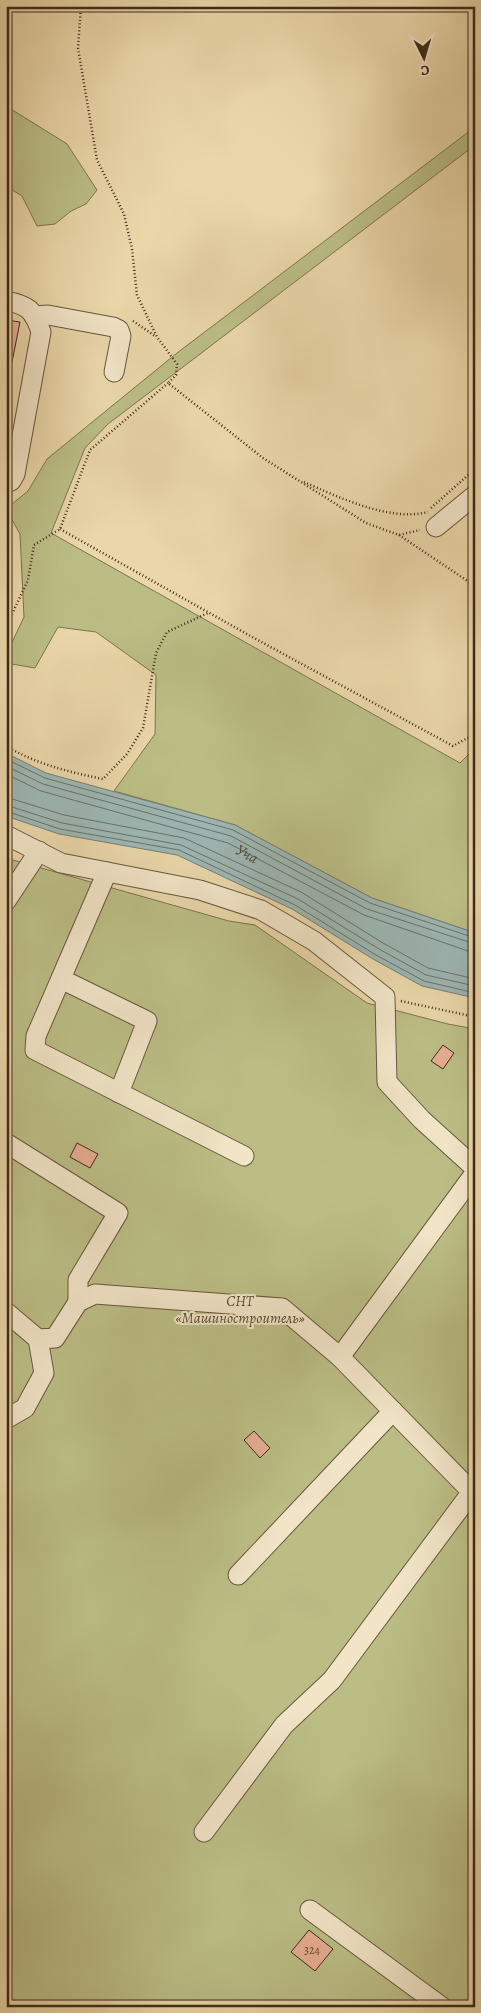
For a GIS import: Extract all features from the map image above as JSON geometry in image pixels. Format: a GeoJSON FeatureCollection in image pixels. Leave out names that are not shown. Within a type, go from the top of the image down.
{"type":"FeatureCollection","features":[{"type":"Feature","properties":{"kind":"street"},"geometry":{"type":"LineString","coordinates":[[6,301],[26,306],[38,324]]}},
{"type":"Feature","properties":{"kind":"street"},"geometry":{"type":"LineString","coordinates":[[6,483],[11,481],[16,474],[38,324],[48,315],[113,327],[119,330],[121,336],[114,372]]}},
{"type":"Feature","properties":{"kind":"street"},"geometry":{"type":"LineString","coordinates":[[436,527],[475,495]]}},
{"type":"Feature","properties":{"kind":"street"},"geometry":{"type":"LineString","coordinates":[[6,835],[61,863],[200,890],[261,910],[314,941],[385,997],[387,1082],[422,1120],[475,1168]]}},
{"type":"Feature","properties":{"kind":"street"},"geometry":{"type":"LineString","coordinates":[[6,900],[39,851]]}},
{"type":"Feature","properties":{"kind":"street"},"geometry":{"type":"LineString","coordinates":[[107,872],[36,1036],[35,1050],[244,1156]]}},
{"type":"Feature","properties":{"kind":"street"},"geometry":{"type":"LineString","coordinates":[[61,979],[147,1021],[119,1093]]}},
{"type":"Feature","properties":{"kind":"street"},"geometry":{"type":"LineString","coordinates":[[6,1143],[118,1213],[78,1280],[78,1302]]}},
{"type":"Feature","properties":{"kind":"street"},"geometry":{"type":"LineString","coordinates":[[340,1357],[475,1173]]}},
{"type":"Feature","properties":{"kind":"street"},"geometry":{"type":"LineString","coordinates":[[38,1339],[54,1338],[78,1302],[95,1294],[282,1308],[340,1357],[473,1494],[332,1680],[284,1725],[204,1832]]}},
{"type":"Feature","properties":{"kind":"street"},"geometry":{"type":"LineString","coordinates":[[6,1312],[38,1339],[44,1373],[25,1408],[6,1419]]}},
{"type":"Feature","properties":{"kind":"street"},"geometry":{"type":"LineString","coordinates":[[238,1575],[393,1411]]}},
{"type":"Feature","properties":{"kind":"street"},"geometry":{"type":"LineString","coordinates":[[310,1910],[442,2007]]}},
{"type":"Feature","properties":{"kind":"path"},"geometry":{"type":"LineString","coordinates":[[6,627],[28,580],[34,545],[60,530],[90,450],[176,375],[177,364],[157,337],[137,295],[132,249],[124,214],[97,160],[78,48],[81,6]]}},
{"type":"Feature","properties":{"kind":"path"},"geometry":{"type":"LineString","coordinates":[[168,383],[263,458],[366,523],[400,535],[475,586]]}},
{"type":"Feature","properties":{"kind":"path"},"geometry":{"type":"LineString","coordinates":[[296,479],[373,508],[398,514],[417,515],[428,512],[475,469]]}},
{"type":"Feature","properties":{"kind":"path"},"geometry":{"type":"LineString","coordinates":[[400,535],[436,527]]}},
{"type":"Feature","properties":{"kind":"path"},"geometry":{"type":"LineString","coordinates":[[60,530],[453,746],[475,734]]}},
{"type":"Feature","properties":{"kind":"path"},"geometry":{"type":"LineString","coordinates":[[6,746],[32,760],[72,773],[103,779],[127,754],[143,728],[156,653],[166,632],[209,613]]}},
{"type":"Feature","properties":{"kind":"path"},"geometry":{"type":"LineString","coordinates":[[385,997],[475,1017]]}},
{"type":"Feature","properties":{"kind":"green space"},"geometry":{"type":"Polygon","coordinates":[[[6,106],[67,144],[97,190],[86,204],[71,211],[55,224],[37,226],[22,196],[6,186],[6,106]]]}},
{"type":"Feature","properties":{"kind":"green space"},"geometry":{"type":"Polygon","coordinates":[[[475,127],[475,145],[108,424],[85,448],[51,533],[460,763],[475,748],[475,933],[372,898],[235,825],[114,791],[155,734],[156,675],[96,632],[58,627],[35,668],[6,663],[6,655],[24,617],[20,534],[6,509],[28,491],[47,459],[177,353],[475,127]]]}},
{"type":"Feature","properties":{"kind":"green space","name":"СНТ «Машиностроитель»"},"geometry":{"type":"Polygon","coordinates":[[[6,855],[13,860],[229,921],[255,925],[367,1003],[475,1029],[475,2007],[6,2007],[6,855]]]}},
{"type":"Feature","properties":{"kind":"water","name":"Уча"},"geometry":{"type":"Polygon","coordinates":[[[6,753],[46,773],[235,825],[372,898],[475,933],[475,998],[422,986],[373,959],[292,909],[177,855],[59,834],[6,816],[6,753]]]}},
{"type":"Feature","properties":{"kind":"building"},"geometry":{"type":"Polygon","coordinates":[[[6,320],[20,322],[12,362],[6,361],[6,320]]]}},
{"type":"Feature","properties":{"kind":"building"},"geometry":{"type":"Polygon","coordinates":[[[443,1045],[454,1053],[443,1069],[431,1061],[443,1045]]]}},
{"type":"Feature","properties":{"kind":"building"},"geometry":{"type":"Polygon","coordinates":[[[77,1143],[98,1154],[90,1168],[70,1157],[77,1143]]]}},
{"type":"Feature","properties":{"kind":"building"},"geometry":{"type":"Polygon","coordinates":[[[254,1431],[270,1448],[260,1458],[244,1440],[254,1431]]]}},
{"type":"Feature","properties":{"kind":"building"},"geometry":{"type":"Polygon","coordinates":[[[309,1930],[333,1949],[315,1971],[291,1952],[309,1930]]]}}]}
